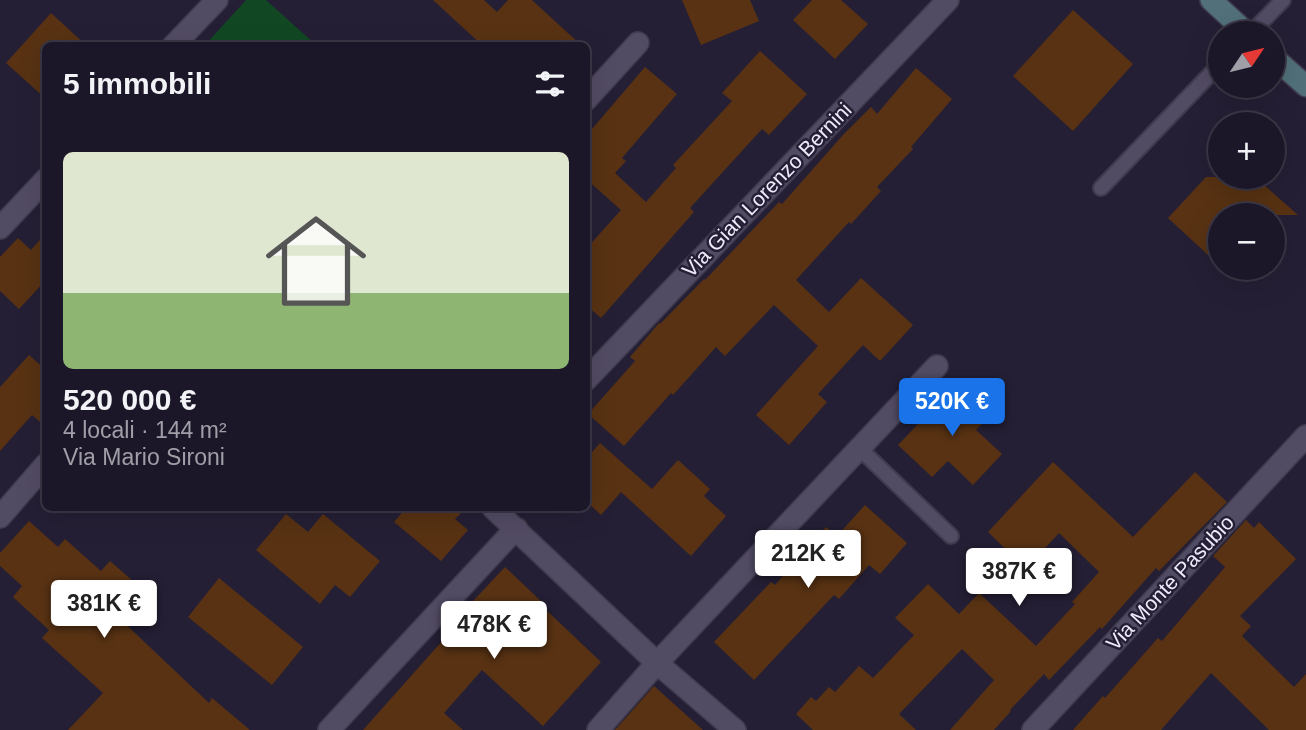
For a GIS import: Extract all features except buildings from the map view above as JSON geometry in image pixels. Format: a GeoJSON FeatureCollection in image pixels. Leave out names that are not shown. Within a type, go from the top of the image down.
{"type":"FeatureCollection","features":[{"type":"Feature","properties":{"kind":"street"},"geometry":{"type":"LineString","coordinates":[[177,42],[217,0]]}},
{"type":"Feature","properties":{"kind":"street","name":"Via Gian Lorenzo Bernini"},"geometry":{"type":"LineString","coordinates":[[590,376],[948,0]]}},
{"type":"Feature","properties":{"kind":"street"},"geometry":{"type":"LineString","coordinates":[[1211,0],[1235,21]]}},
{"type":"Feature","properties":{"kind":"street"},"geometry":{"type":"LineString","coordinates":[[590,96],[638,43]]}},
{"type":"Feature","properties":{"kind":"street"},"geometry":{"type":"LineString","coordinates":[[1285,67],[1306,86]]}},
{"type":"Feature","properties":{"kind":"street"},"geometry":{"type":"LineString","coordinates":[[0,228],[42,183]]}},
{"type":"Feature","properties":{"kind":"street"},"geometry":{"type":"LineString","coordinates":[[598,730],[657,663],[937,366]]}},
{"type":"Feature","properties":{"kind":"street","name":"Via Monte Pasubio"},"geometry":{"type":"LineString","coordinates":[[1033,730],[1306,436]]}},
{"type":"Feature","properties":{"kind":"street"},"geometry":{"type":"LineString","coordinates":[[0,517],[42,469]]}},
{"type":"Feature","properties":{"kind":"street"},"geometry":{"type":"LineString","coordinates":[[496,511],[657,663],[735,730]]}},
{"type":"Feature","properties":{"kind":"street"},"geometry":{"type":"LineString","coordinates":[[329,730],[517,529]]}},
{"type":"Feature","properties":{"kind":"lane"},"geometry":{"type":"LineString","coordinates":[[1261,21],[1283,0]]}},
{"type":"Feature","properties":{"kind":"lane"},"geometry":{"type":"LineString","coordinates":[[1101,188],[1208,77]]}},
{"type":"Feature","properties":{"kind":"lane"},"geometry":{"type":"LineString","coordinates":[[859,448],[951,537]]}},
{"type":"Feature","properties":{"kind":"green space"},"geometry":{"type":"Polygon","coordinates":[[[246,0],[266,0],[313,42],[208,42],[246,0]]]}}]}
